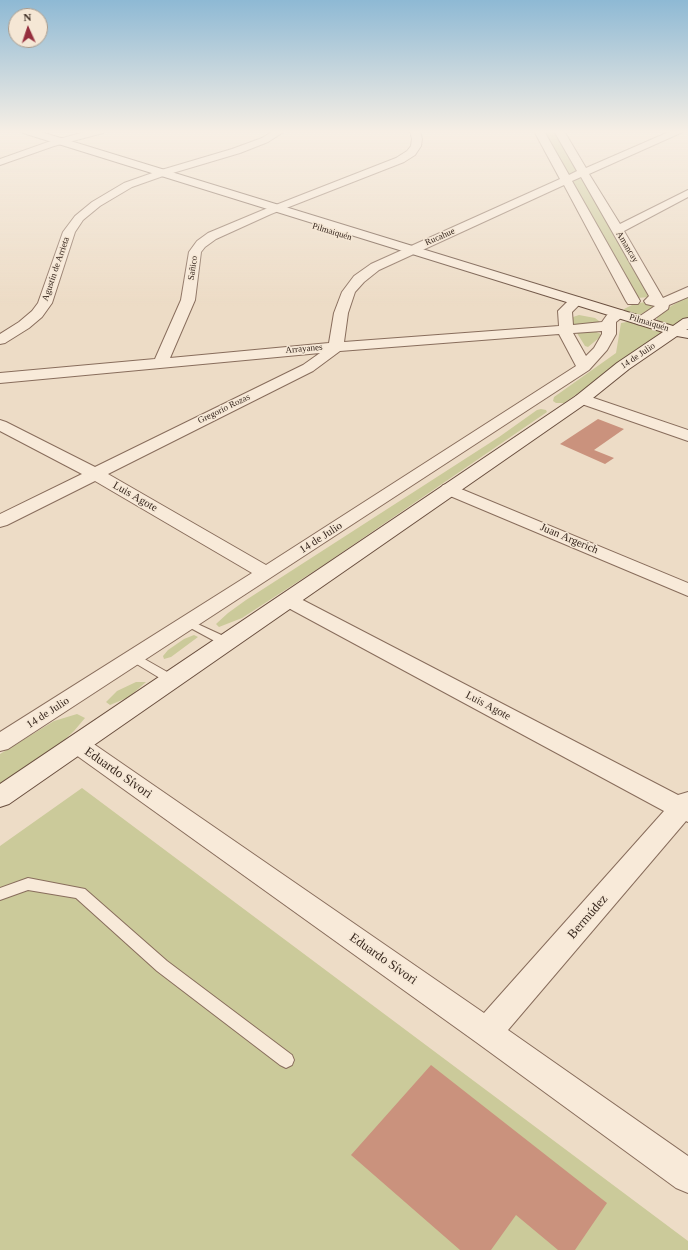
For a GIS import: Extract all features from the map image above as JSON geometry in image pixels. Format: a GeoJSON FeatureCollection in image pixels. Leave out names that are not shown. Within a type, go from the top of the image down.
{"type":"FeatureCollection","features":[{"type":"Feature","properties":{"kind":"main road","name":"Pilmaiquén"},"geometry":{"type":"LineString","coordinates":[[204,189],[406,252],[518,290],[570,299],[642,321],[684,330]]}},
{"type":"Feature","properties":{"kind":"main road","name":"14 de Julio"},"geometry":{"type":"LineString","coordinates":[[0,797],[586,396],[628,373],[684,330]]}},
{"type":"Feature","properties":{"kind":"street","name":"Agustín de Arrieta"},"geometry":{"type":"LineString","coordinates":[[0,340],[24,325],[37,314],[45,302],[69,232],[79,218],[96,204],[122,189]]}},
{"type":"Feature","properties":{"kind":"street","name":"Sañico"},"geometry":{"type":"LineString","coordinates":[[161,362],[188,300],[195,252],[201,244],[212,236],[271,210],[324,189]]}},
{"type":"Feature","properties":{"kind":"street","name":"Rucahue"},"geometry":{"type":"LineString","coordinates":[[406,252],[547,189]]}},
{"type":"Feature","properties":{"kind":"street","name":"Amancay"},"geometry":{"type":"LineString","coordinates":[[569,189],[618,313]]}},
{"type":"Feature","properties":{"kind":"street","name":"Amancay"},"geometry":{"type":"LineString","coordinates":[[594,189],[659,302]]}},
{"type":"Feature","properties":{"kind":"street"},"geometry":{"type":"LineString","coordinates":[[617,230],[688,193]]}},
{"type":"Feature","properties":{"kind":"street"},"geometry":{"type":"LineString","coordinates":[[336,347],[341,313],[349,292],[359,279],[375,267],[406,252]]}},
{"type":"Feature","properties":{"kind":"street"},"geometry":{"type":"LineString","coordinates":[[642,321],[663,306],[659,302],[678,297],[688,291]]}},
{"type":"Feature","properties":{"kind":"street"},"geometry":{"type":"LineString","coordinates":[[570,299],[566,311],[566,334],[584,367]]}},
{"type":"Feature","properties":{"kind":"street","name":"Arrayanes"},"geometry":{"type":"LineString","coordinates":[[0,378],[161,362],[566,329],[659,302]]}},
{"type":"Feature","properties":{"kind":"street","name":"14 de Julio"},"geometry":{"type":"LineString","coordinates":[[0,743],[584,367],[600,350],[618,313]]}},
{"type":"Feature","properties":{"kind":"street","name":"Gregorio Rozas"},"geometry":{"type":"LineString","coordinates":[[0,521],[308,368],[336,347]]}},
{"type":"Feature","properties":{"kind":"street"},"geometry":{"type":"LineString","coordinates":[[586,396],[688,436]]}},
{"type":"Feature","properties":{"kind":"street","name":"Luis Agote"},"geometry":{"type":"LineString","coordinates":[[0,425],[94,473],[266,573]]}},
{"type":"Feature","properties":{"kind":"street","name":"Juan Argerich"},"geometry":{"type":"LineString","coordinates":[[449,489],[688,590]]}},
{"type":"Feature","properties":{"kind":"street","name":"Luis Agote"},"geometry":{"type":"LineString","coordinates":[[288,600],[686,807]]}},
{"type":"Feature","properties":{"kind":"street","name":"Eduardo Sívori"},"geometry":{"type":"LineString","coordinates":[[77,744],[487,1032],[688,1176]]}},
{"type":"Feature","properties":{"kind":"street","name":"Bermúdez"},"geometry":{"type":"LineString","coordinates":[[487,1032],[686,807]]}},
{"type":"Feature","properties":{"kind":"lane"},"geometry":{"type":"LineString","coordinates":[[189,622],[226,642]]}},
{"type":"Feature","properties":{"kind":"lane"},"geometry":{"type":"LineString","coordinates":[[134,658],[172,680]]}},
{"type":"Feature","properties":{"kind":"lane"},"geometry":{"type":"LineString","coordinates":[[0,894],[28,884],[80,893],[162,966],[286,1060]]}},
{"type":"Feature","properties":{"kind":"shaded area"},"geometry":{"type":"Polygon","coordinates":[[[575,189],[589,189],[650,297],[637,298],[575,189]]]}},
{"type":"Feature","properties":{"kind":"shaded area"},"geometry":{"type":"Polygon","coordinates":[[[688,296],[688,321],[673,326],[657,320],[658,314],[688,296]]]}},
{"type":"Feature","properties":{"kind":"shaded area"},"geometry":{"type":"Polygon","coordinates":[[[645,302],[655,307],[639,315],[624,311],[624,309],[634,304],[645,302]]]}},
{"type":"Feature","properties":{"kind":"shaded area"},"geometry":{"type":"Polygon","coordinates":[[[579,315],[595,318],[599,321],[599,324],[573,326],[570,318],[579,315]]]}},
{"type":"Feature","properties":{"kind":"shaded area"},"geometry":{"type":"Polygon","coordinates":[[[632,321],[657,330],[663,334],[564,403],[556,403],[553,401],[554,397],[616,353],[621,323],[632,321]]]}},
{"type":"Feature","properties":{"kind":"shaded area"},"geometry":{"type":"Polygon","coordinates":[[[594,331],[601,334],[599,338],[588,347],[585,346],[577,333],[594,331]]]}},
{"type":"Feature","properties":{"kind":"shaded area"},"geometry":{"type":"Polygon","coordinates":[[[537,410],[546,410],[547,412],[325,564],[242,618],[219,627],[216,624],[246,600],[499,437],[537,410]]]}},
{"type":"Feature","properties":{"kind":"shaded area"},"geometry":{"type":"Polygon","coordinates":[[[194,635],[198,637],[171,657],[164,659],[163,656],[168,650],[184,639],[194,635]]]}},
{"type":"Feature","properties":{"kind":"shaded area"},"geometry":{"type":"Polygon","coordinates":[[[136,682],[146,682],[129,697],[110,705],[106,702],[117,691],[136,682]]]}},
{"type":"Feature","properties":{"kind":"shaded area"},"geometry":{"type":"Polygon","coordinates":[[[77,714],[85,718],[60,744],[0,784],[0,754],[54,721],[77,714]]]}},
{"type":"Feature","properties":{"kind":"shaded area"},"geometry":{"type":"Polygon","coordinates":[[[82,788],[688,1241],[688,1250],[0,1250],[0,846],[82,788]]]}},
{"type":"Feature","properties":{"kind":"building"},"geometry":{"type":"Polygon","coordinates":[[[598,419],[624,429],[594,450],[614,458],[605,464],[560,444],[598,419]]]}},
{"type":"Feature","properties":{"kind":"building"},"geometry":{"type":"Polygon","coordinates":[[[431,1065],[607,1203],[575,1250],[558,1250],[516,1215],[491,1250],[460,1250],[351,1155],[431,1065]]]}}]}
